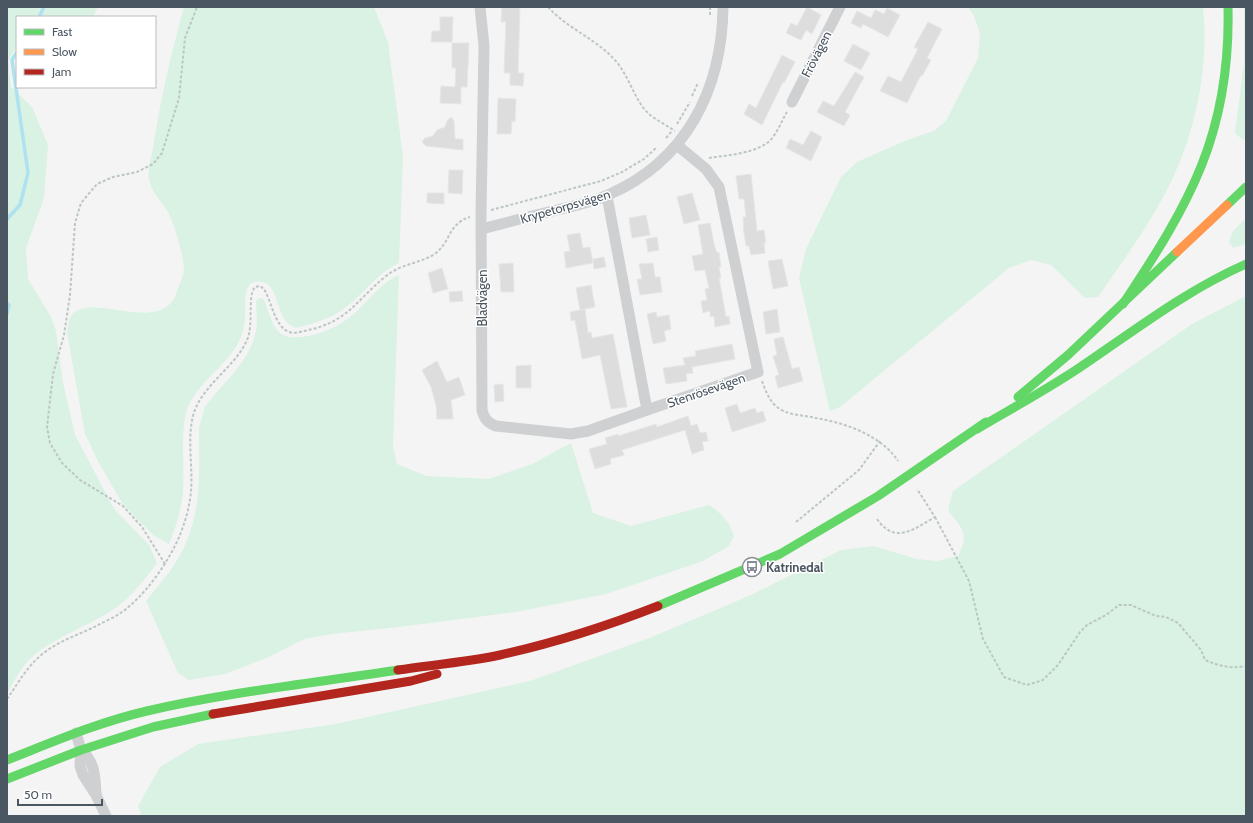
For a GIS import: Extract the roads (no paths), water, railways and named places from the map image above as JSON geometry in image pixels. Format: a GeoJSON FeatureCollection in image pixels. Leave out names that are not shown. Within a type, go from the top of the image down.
{"type":"FeatureCollection","features":[{"type":"Feature","properties":{"kind":"main road"},"geometry":{"type":"LineString","coordinates":[[1123,304],[1184,206],[1207,154],[1216,124],[1226,72],[1229,27],[1228,7]]}},
{"type":"Feature","properties":{"kind":"main road"},"geometry":{"type":"LineString","coordinates":[[977,429],[1047,374],[1246,188]]}},
{"type":"Feature","properties":{"kind":"main road"},"geometry":{"type":"LineString","coordinates":[[7,760],[76,734],[146,711],[228,696],[499,655],[538,646],[627,618],[773,557],[860,507],[977,429],[1078,368],[1170,303],[1221,274],[1246,264]]}},
{"type":"Feature","properties":{"kind":"main road"},"geometry":{"type":"LineString","coordinates":[[7,779],[81,750],[153,727],[234,710],[411,680],[455,670],[499,655]]}},
{"type":"Feature","properties":{"kind":"street","name":"Bladvägen"},"geometry":{"type":"LineString","coordinates":[[480,7],[484,46],[481,213],[482,410],[486,420],[496,426],[571,434],[588,431],[647,410]]}},
{"type":"Feature","properties":{"kind":"street","name":"Krypetorpsvägen"},"geometry":{"type":"LineString","coordinates":[[482,229],[607,196],[653,169],[680,141],[702,104],[716,68],[722,33],[723,7]]}},
{"type":"Feature","properties":{"kind":"street","name":"Frövägen"},"geometry":{"type":"LineString","coordinates":[[792,102],[840,7]]}},
{"type":"Feature","properties":{"kind":"street","name":"Stenrösevägen"},"geometry":{"type":"LineString","coordinates":[[647,410],[758,372],[719,187],[714,178],[680,141]]}},
{"type":"Feature","properties":{"kind":"street"},"geometry":{"type":"LineString","coordinates":[[607,196],[647,410]]}},
{"type":"Feature","properties":{"kind":"street"},"geometry":{"type":"LineString","coordinates":[[76,734],[81,750],[91,760],[96,795],[106,816]]}},
{"type":"Feature","properties":{"kind":"waterway"},"geometry":{"type":"LineString","coordinates":[[40,16],[44,7]]}},
{"type":"Feature","properties":{"kind":"waterway"},"geometry":{"type":"LineString","coordinates":[[7,219],[20,205],[28,173],[12,60],[16,54]]}},
{"type":"Feature","properties":{"kind":"waterway"},"geometry":{"type":"LineString","coordinates":[[7,303],[9,305],[7,314]]}},
{"type":"Feature","properties":{"kind":"place","name":"Katrinedal"},"geometry":{"type":"Point","coordinates":[752,567]}}]}
